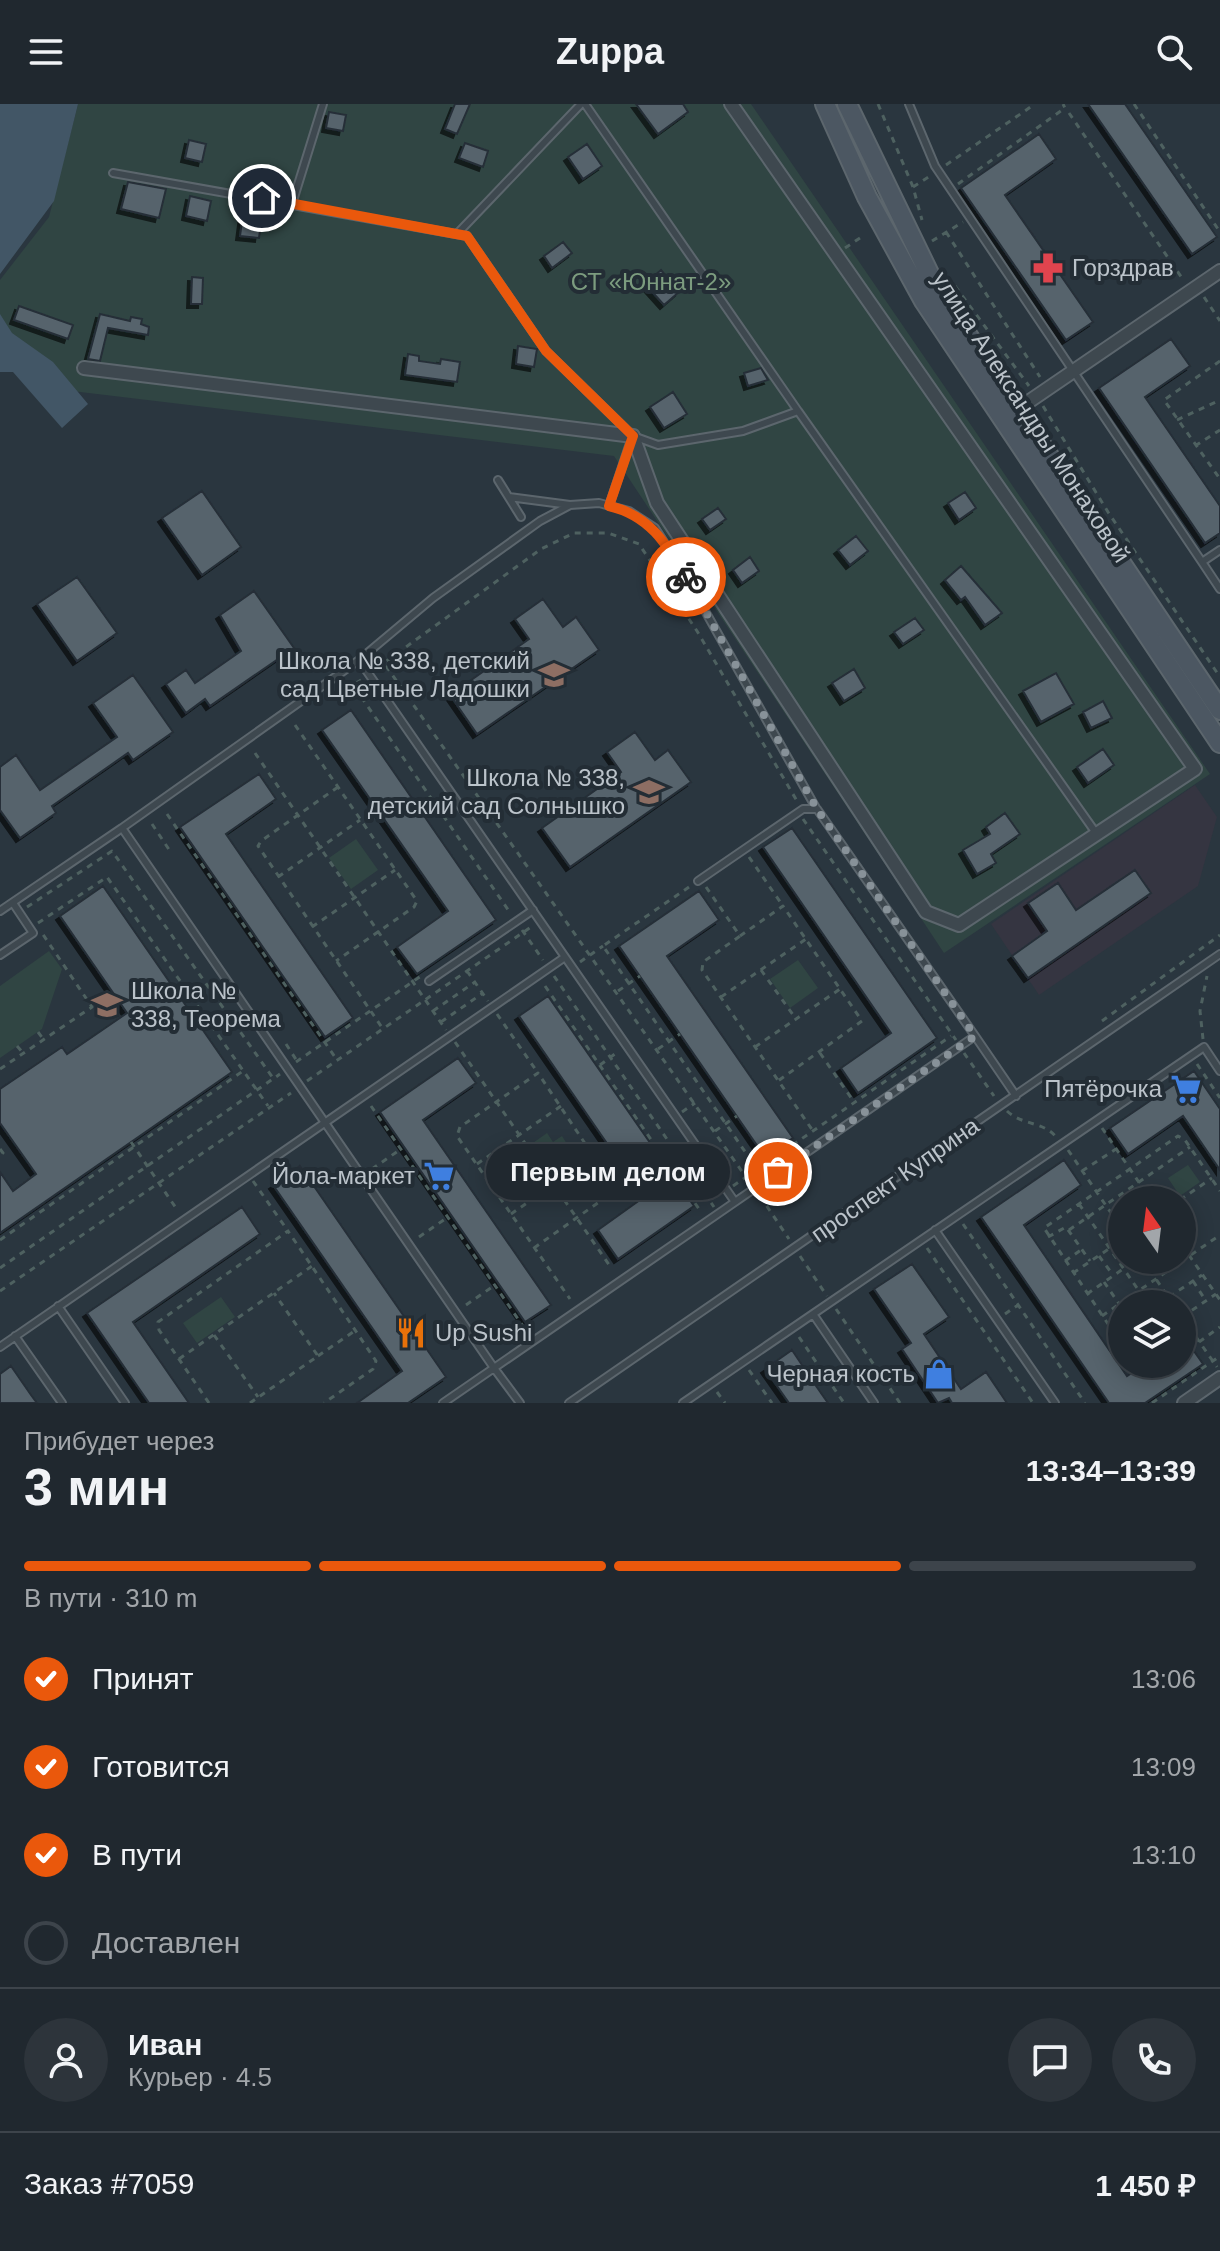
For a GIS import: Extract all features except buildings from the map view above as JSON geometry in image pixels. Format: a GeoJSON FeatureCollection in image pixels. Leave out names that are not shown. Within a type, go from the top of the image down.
{"type":"FeatureCollection","features":[{"type":"Feature","properties":{"kind":"main road","name":"улица Александры Монаховой"},"geometry":{"type":"LineString","coordinates":[[825,104],[854,172],[924,301],[1220,743]]}},
{"type":"Feature","properties":{"kind":"main road","name":"улица Александры Монаховой"},"geometry":{"type":"LineString","coordinates":[[847,104],[937,290],[1015,411],[1220,710]]}},
{"type":"Feature","properties":{"kind":"main road"},"geometry":{"type":"LineString","coordinates":[[856,104],[861,136]]}},
{"type":"Feature","properties":{"kind":"street"},"geometry":{"type":"LineString","coordinates":[[84,368],[633,436],[657,503],[926,912],[959,925],[1195,769],[731,104]]}},
{"type":"Feature","properties":{"kind":"street"},"geometry":{"type":"LineString","coordinates":[[1015,411],[1220,271]]}},
{"type":"Feature","properties":{"kind":"street"},"geometry":{"type":"LineString","coordinates":[[1184,1403],[1218,1373]]}},
{"type":"Feature","properties":{"kind":"lane"},"geometry":{"type":"LineString","coordinates":[[292,204],[323,104]]}},
{"type":"Feature","properties":{"kind":"lane"},"geometry":{"type":"LineString","coordinates":[[457,234],[583,104],[1097,834]]}},
{"type":"Feature","properties":{"kind":"lane"},"geometry":{"type":"LineString","coordinates":[[909,104],[938,170],[1220,589]]}},
{"type":"Feature","properties":{"kind":"lane"},"geometry":{"type":"LineString","coordinates":[[113,173],[467,236],[546,351],[633,436],[658,445],[743,431],[798,411]]}},
{"type":"Feature","properties":{"kind":"lane"},"geometry":{"type":"LineString","coordinates":[[609,506],[633,436]]}},
{"type":"Feature","properties":{"kind":"lane"},"geometry":{"type":"LineString","coordinates":[[498,480],[521,517]]}},
{"type":"Feature","properties":{"kind":"lane"},"geometry":{"type":"LineString","coordinates":[[509,497],[570,505],[609,506],[629,511],[655,528],[817,809],[1016,1096]]}},
{"type":"Feature","properties":{"kind":"lane"},"geometry":{"type":"LineString","coordinates":[[0,911],[359,660],[433,598],[540,521],[570,505]]}},
{"type":"Feature","properties":{"kind":"lane"},"geometry":{"type":"LineString","coordinates":[[1202,562],[1220,550]]}},
{"type":"Feature","properties":{"kind":"lane"},"geometry":{"type":"LineString","coordinates":[[359,660],[735,1202]]}},
{"type":"Feature","properties":{"kind":"lane"},"geometry":{"type":"LineString","coordinates":[[702,884],[803,809],[817,809]]}},
{"type":"Feature","properties":{"kind":"lane"},"geometry":{"type":"LineString","coordinates":[[122,828],[520,1403]]}},
{"type":"Feature","properties":{"kind":"lane"},"geometry":{"type":"LineString","coordinates":[[0,955],[33,933],[13,903]]}},
{"type":"Feature","properties":{"kind":"lane"},"geometry":{"type":"LineString","coordinates":[[429,981],[533,910]]}},
{"type":"Feature","properties":{"kind":"lane","name":"проспект Куприна"},"geometry":{"type":"LineString","coordinates":[[569,1403],[1217,956]]}},
{"type":"Feature","properties":{"kind":"lane"},"geometry":{"type":"LineString","coordinates":[[0,1347],[565,957]]}},
{"type":"Feature","properties":{"kind":"lane"},"geometry":{"type":"LineString","coordinates":[[443,1403],[975,1036]]}},
{"type":"Feature","properties":{"kind":"lane"},"geometry":{"type":"LineString","coordinates":[[683,1403],[1204,1047],[1220,1071]]}},
{"type":"Feature","properties":{"kind":"lane"},"geometry":{"type":"LineString","coordinates":[[935,1230],[1055,1403]]}},
{"type":"Feature","properties":{"kind":"lane"},"geometry":{"type":"LineString","coordinates":[[58,1306],[125,1403]]}},
{"type":"Feature","properties":{"kind":"lane"},"geometry":{"type":"LineString","coordinates":[[813,1314],[874,1403]]}},
{"type":"Feature","properties":{"kind":"lane"},"geometry":{"type":"LineString","coordinates":[[15,1336],[62,1403]]}},
{"type":"Feature","properties":{"kind":"path"},"geometry":{"type":"LineString","coordinates":[[913,187],[1035,104]]}},
{"type":"Feature","properties":{"kind":"path"},"geometry":{"type":"LineString","coordinates":[[952,188],[1065,108],[1063,104]]}},
{"type":"Feature","properties":{"kind":"path"},"geometry":{"type":"LineString","coordinates":[[1134,104],[1220,232]]}},
{"type":"Feature","properties":{"kind":"path"},"geometry":{"type":"LineString","coordinates":[[1069,113],[1191,291]]}},
{"type":"Feature","properties":{"kind":"path"},"geometry":{"type":"LineString","coordinates":[[929,243],[970,218]]}},
{"type":"Feature","properties":{"kind":"path"},"geometry":{"type":"LineString","coordinates":[[946,232],[1041,378]]}},
{"type":"Feature","properties":{"kind":"path"},"geometry":{"type":"LineString","coordinates":[[1213,310],[1220,321]]}},
{"type":"Feature","properties":{"kind":"path"},"geometry":{"type":"LineString","coordinates":[[1218,479],[1164,400],[1220,361]]}},
{"type":"Feature","properties":{"kind":"path"},"geometry":{"type":"LineString","coordinates":[[1177,420],[1220,400]]}},
{"type":"Feature","properties":{"kind":"path"},"geometry":{"type":"LineString","coordinates":[[1195,446],[1220,430]]}},
{"type":"Feature","properties":{"kind":"path"},"geometry":{"type":"LineString","coordinates":[[1218,479],[1220,471]]}},
{"type":"Feature","properties":{"kind":"path"},"geometry":{"type":"LineString","coordinates":[[369,674],[541,549],[574,533],[608,533],[639,544],[697,631],[798,802]]}},
{"type":"Feature","properties":{"kind":"path"},"geometry":{"type":"LineString","coordinates":[[377,653],[618,991],[746,1177],[952,1035]]}},
{"type":"Feature","properties":{"kind":"path"},"geometry":{"type":"LineString","coordinates":[[353,685],[511,914]]}},
{"type":"Feature","properties":{"kind":"path"},"geometry":{"type":"LineString","coordinates":[[295,725],[416,904],[336,961]]}},
{"type":"Feature","properties":{"kind":"path"},"geometry":{"type":"LineString","coordinates":[[255,753],[612,1269]]}},
{"type":"Feature","properties":{"kind":"path"},"geometry":{"type":"LineString","coordinates":[[338,787],[258,843],[383,1029]]}},
{"type":"Feature","properties":{"kind":"path"},"geometry":{"type":"LineString","coordinates":[[167,814],[337,1060]]}},
{"type":"Feature","properties":{"kind":"path"},"geometry":{"type":"LineString","coordinates":[[801,816],[996,1099],[1011,1088]]}},
{"type":"Feature","properties":{"kind":"path"},"geometry":{"type":"LineString","coordinates":[[278,877],[361,820]]}},
{"type":"Feature","properties":{"kind":"path"},"geometry":{"type":"LineString","coordinates":[[152,824],[170,851]]}},
{"type":"Feature","properties":{"kind":"path"},"geometry":{"type":"LineString","coordinates":[[20,913],[112,851],[273,1078]]}},
{"type":"Feature","properties":{"kind":"path"},"geometry":{"type":"LineString","coordinates":[[749,857],[862,1021],[778,1081]]}},
{"type":"Feature","properties":{"kind":"path"},"geometry":{"type":"LineString","coordinates":[[312,927],[395,869]]}},
{"type":"Feature","properties":{"kind":"path"},"geometry":{"type":"LineString","coordinates":[[0,1069],[92,1007],[37,924],[107,877],[269,1108]]}},
{"type":"Feature","properties":{"kind":"path"},"geometry":{"type":"LineString","coordinates":[[740,936],[702,884],[603,946],[757,1169]]}},
{"type":"Feature","properties":{"kind":"path"},"geometry":{"type":"LineString","coordinates":[[783,906],[701,964],[813,1131]]}},
{"type":"Feature","properties":{"kind":"path"},"geometry":{"type":"LineString","coordinates":[[0,1291],[559,908]]}},
{"type":"Feature","properties":{"kind":"path"},"geometry":{"type":"LineString","coordinates":[[524,932],[543,960]]}},
{"type":"Feature","properties":{"kind":"path"},"geometry":{"type":"LineString","coordinates":[[1098,1025],[1220,935]]}},
{"type":"Feature","properties":{"kind":"path"},"geometry":{"type":"LineString","coordinates":[[721,997],[806,939]]}},
{"type":"Feature","properties":{"kind":"path"},"geometry":{"type":"LineString","coordinates":[[1204,1047],[1201,1001],[1217,956]]}},
{"type":"Feature","properties":{"kind":"path"},"geometry":{"type":"LineString","coordinates":[[761,970],[796,1019]]}},
{"type":"Feature","properties":{"kind":"path"},"geometry":{"type":"LineString","coordinates":[[0,1268],[425,973]]}},
{"type":"Feature","properties":{"kind":"path"},"geometry":{"type":"LineString","coordinates":[[618,991],[640,976]]}},
{"type":"Feature","properties":{"kind":"path"},"geometry":{"type":"LineString","coordinates":[[556,979],[710,1202]]}},
{"type":"Feature","properties":{"kind":"path"},"geometry":{"type":"LineString","coordinates":[[433,1011],[475,982]]}},
{"type":"Feature","properties":{"kind":"path"},"geometry":{"type":"LineString","coordinates":[[545,986],[699,1209]]}},
{"type":"Feature","properties":{"kind":"path"},"geometry":{"type":"LineString","coordinates":[[755,1047],[840,989]]}},
{"type":"Feature","properties":{"kind":"path"},"geometry":{"type":"LineString","coordinates":[[441,1022],[483,993]]}},
{"type":"Feature","properties":{"kind":"path"},"geometry":{"type":"LineString","coordinates":[[569,1020],[579,1013]]}},
{"type":"Feature","properties":{"kind":"path"},"geometry":{"type":"LineString","coordinates":[[505,1025],[616,1190],[534,1248]]}},
{"type":"Feature","properties":{"kind":"path"},"geometry":{"type":"LineString","coordinates":[[38,1032],[44,1040]]}},
{"type":"Feature","properties":{"kind":"path"},"geometry":{"type":"LineString","coordinates":[[658,1049],[680,1034]]}},
{"type":"Feature","properties":{"kind":"path"},"geometry":{"type":"LineString","coordinates":[[286,1044],[297,1061]]}},
{"type":"Feature","properties":{"kind":"path"},"geometry":{"type":"LineString","coordinates":[[17,1046],[23,1053]]}},
{"type":"Feature","properties":{"kind":"path"},"geometry":{"type":"LineString","coordinates":[[820,1052],[854,1102]]}},
{"type":"Feature","properties":{"kind":"path"},"geometry":{"type":"LineString","coordinates":[[1197,1064],[1220,1098]]}},
{"type":"Feature","properties":{"kind":"path"},"geometry":{"type":"LineString","coordinates":[[0,1240],[243,1071]]}},
{"type":"Feature","properties":{"kind":"path"},"geometry":{"type":"LineString","coordinates":[[538,1073],[458,1130],[457,1136],[570,1299]]}},
{"type":"Feature","properties":{"kind":"path"},"geometry":{"type":"LineString","coordinates":[[371,1106],[525,1329]]}},
{"type":"Feature","properties":{"kind":"path"},"geometry":{"type":"LineString","coordinates":[[477,1164],[561,1106]]}},
{"type":"Feature","properties":{"kind":"path"},"geometry":{"type":"LineString","coordinates":[[1001,1106],[1018,1122],[1049,1128]]}},
{"type":"Feature","properties":{"kind":"path"},"geometry":{"type":"LineString","coordinates":[[635,1117],[646,1109]]}},
{"type":"Feature","properties":{"kind":"path"},"geometry":{"type":"LineString","coordinates":[[715,1131],[737,1116]]}},
{"type":"Feature","properties":{"kind":"path"},"geometry":{"type":"LineString","coordinates":[[1102,1128],[1142,1186]]}},
{"type":"Feature","properties":{"kind":"path"},"geometry":{"type":"LineString","coordinates":[[1108,1325],[1048,1237],[1045,1227],[1178,1136],[1190,1147],[1220,1191]]}},
{"type":"Feature","properties":{"kind":"path"},"geometry":{"type":"LineString","coordinates":[[131,1142],[184,1220]]}},
{"type":"Feature","properties":{"kind":"path"},"geometry":{"type":"LineString","coordinates":[[1069,1230],[1190,1147]]}},
{"type":"Feature","properties":{"kind":"path"},"geometry":{"type":"LineString","coordinates":[[1082,1171],[1116,1148]]}},
{"type":"Feature","properties":{"kind":"path"},"geometry":{"type":"LineString","coordinates":[[0,1149],[3,1153],[0,1155]]}},
{"type":"Feature","properties":{"kind":"path"},"geometry":{"type":"LineString","coordinates":[[372,1169],[401,1149]]}},
{"type":"Feature","properties":{"kind":"path"},"geometry":{"type":"LineString","coordinates":[[1069,1151],[1108,1209]]}},
{"type":"Feature","properties":{"kind":"path"},"geometry":{"type":"LineString","coordinates":[[666,1162],[677,1154]]}},
{"type":"Feature","properties":{"kind":"path"},"geometry":{"type":"LineString","coordinates":[[511,1214],[595,1156]]}},
{"type":"Feature","properties":{"kind":"path"},"geometry":{"type":"LineString","coordinates":[[1196,1189],[1212,1178]]}},
{"type":"Feature","properties":{"kind":"path"},"geometry":{"type":"LineString","coordinates":[[262,1193],[375,1358],[376,1365],[324,1403]]}},
{"type":"Feature","properties":{"kind":"path"},"geometry":{"type":"LineString","coordinates":[[1079,1204],[1108,1245]]}},
{"type":"Feature","properties":{"kind":"path"},"geometry":{"type":"LineString","coordinates":[[419,1237],[448,1217]]}},
{"type":"Feature","properties":{"kind":"path"},"geometry":{"type":"LineString","coordinates":[[963,1224],[1084,1403]]}},
{"type":"Feature","properties":{"kind":"path"},"geometry":{"type":"LineString","coordinates":[[1048,1237],[1063,1227],[1069,1230],[1090,1261]]}},
{"type":"Feature","properties":{"kind":"path"},"geometry":{"type":"LineString","coordinates":[[209,1403],[159,1330],[158,1322],[288,1231]]}},
{"type":"Feature","properties":{"kind":"path"},"geometry":{"type":"LineString","coordinates":[[1196,1252],[1220,1235]]}},
{"type":"Feature","properties":{"kind":"path"},"geometry":{"type":"LineString","coordinates":[[927,1248],[1033,1403]]}},
{"type":"Feature","properties":{"kind":"path"},"geometry":{"type":"LineString","coordinates":[[1065,1261],[1082,1249]]}},
{"type":"Feature","properties":{"kind":"path"},"geometry":{"type":"LineString","coordinates":[[1073,1273],[1108,1249]]}},
{"type":"Feature","properties":{"kind":"path"},"geometry":{"type":"LineString","coordinates":[[1099,1256],[1113,1276]]}},
{"type":"Feature","properties":{"kind":"path"},"geometry":{"type":"LineString","coordinates":[[1196,1265],[1218,1297],[1196,1309]]}},
{"type":"Feature","properties":{"kind":"path"},"geometry":{"type":"LineString","coordinates":[[179,1359],[312,1266]]}},
{"type":"Feature","properties":{"kind":"path"},"geometry":{"type":"LineString","coordinates":[[1087,1294],[1116,1274]]}},
{"type":"Feature","properties":{"kind":"path"},"geometry":{"type":"LineString","coordinates":[[1153,1274],[1164,1290]]}},
{"type":"Feature","properties":{"kind":"path"},"geometry":{"type":"LineString","coordinates":[[1140,1290],[1163,1274]]}},
{"type":"Feature","properties":{"kind":"path"},"geometry":{"type":"LineString","coordinates":[[1180,1290],[1202,1274]]}},
{"type":"Feature","properties":{"kind":"path"},"geometry":{"type":"LineString","coordinates":[[1193,1281],[1206,1301]]}},
{"type":"Feature","properties":{"kind":"path"},"geometry":{"type":"LineString","coordinates":[[1104,1282],[1110,1290]]}},
{"type":"Feature","properties":{"kind":"path"},"geometry":{"type":"LineString","coordinates":[[466,1305],[495,1285]]}},
{"type":"Feature","properties":{"kind":"path"},"geometry":{"type":"LineString","coordinates":[[274,1293],[318,1356]]}},
{"type":"Feature","properties":{"kind":"path"},"geometry":{"type":"LineString","coordinates":[[831,1301],[900,1403]]}},
{"type":"Feature","properties":{"kind":"path"},"geometry":{"type":"LineString","coordinates":[[1102,1316],[1108,1313]]}},
{"type":"Feature","properties":{"kind":"path"},"geometry":{"type":"LineString","coordinates":[[1199,1342],[1220,1327]]}},
{"type":"Feature","properties":{"kind":"path"},"geometry":{"type":"LineString","coordinates":[[792,1328],[844,1403]]}},
{"type":"Feature","properties":{"kind":"path"},"geometry":{"type":"LineString","coordinates":[[250,1403],[356,1330]]}},
{"type":"Feature","properties":{"kind":"path"},"geometry":{"type":"LineString","coordinates":[[214,1334],[258,1397]]}},
{"type":"Feature","properties":{"kind":"path"},"geometry":{"type":"LineString","coordinates":[[1196,1338],[1218,1373]]}},
{"type":"Feature","properties":{"kind":"path"},"geometry":{"type":"LineString","coordinates":[[1152,1403],[1220,1356]]}},
{"type":"Feature","properties":{"kind":"path"},"geometry":{"type":"LineString","coordinates":[[749,1370],[772,1403]]}},
{"type":"Feature","properties":{"kind":"path"},"geometry":{"type":"LineString","coordinates":[[717,1392],[725,1403]]}},
{"type":"Feature","properties":{"kind":"shaded area"},"geometry":{"type":"Polygon","coordinates":[[[0,104],[78,104],[54,201],[0,274],[0,104]]]}},
{"type":"Feature","properties":{"kind":"shaded area"},"geometry":{"type":"Polygon","coordinates":[[[0,314],[12,333],[53,362],[88,404],[62,428],[13,372],[0,372],[0,314]]]}},
{"type":"Feature","properties":{"kind":"shaded area"},"geometry":{"type":"Polygon","coordinates":[[[1195,785],[1217,817],[1198,886],[1039,995],[991,924],[1195,785]]]}},
{"type":"Feature","properties":{"kind":"green space","name":"СТ «Юннат-2»"},"geometry":{"type":"Polygon","coordinates":[[[78,104],[751,104],[1210,774],[944,953],[614,456],[72,391],[6,330],[0,322],[0,280],[49,217],[78,104]]]}},
{"type":"Feature","properties":{"kind":"green space"},"geometry":{"type":"Polygon","coordinates":[[[356,839],[378,870],[351,889],[329,858],[356,839]]]}},
{"type":"Feature","properties":{"kind":"green space"},"geometry":{"type":"Polygon","coordinates":[[[49,951],[62,969],[42,1029],[0,1058],[0,986],[49,951]]]}},
{"type":"Feature","properties":{"kind":"green space"},"geometry":{"type":"Polygon","coordinates":[[[798,960],[818,988],[790,1008],[770,979],[798,960]]]}},
{"type":"Feature","properties":{"kind":"green space"},"geometry":{"type":"Polygon","coordinates":[[[547,1133],[553,1142],[562,1136],[574,1155],[549,1172],[530,1145],[547,1133]]]}},
{"type":"Feature","properties":{"kind":"green space"},"geometry":{"type":"Polygon","coordinates":[[[1188,1165],[1200,1182],[1194,1186],[1173,1186],[1168,1178],[1188,1165]]]}},
{"type":"Feature","properties":{"kind":"green space"},"geometry":{"type":"Polygon","coordinates":[[[221,1297],[235,1317],[197,1343],[183,1323],[221,1297]]]}},
{"type":"Feature","properties":{"kind":"way so far"},"geometry":{"type":"LineString","coordinates":[[686,577],[817,809],[975,1036],[778,1172]]}},
{"type":"Feature","properties":{"kind":"place","name":"Горздрав"},"geometry":{"type":"Point","coordinates":[1048,268]}},
{"type":"Feature","properties":{"kind":"place","name":"Школа № 338, детский сад Цветные Ладошки"},"geometry":{"type":"Point","coordinates":[554,675]}},
{"type":"Feature","properties":{"kind":"place","name":"Школа № 338, детский сад Солнышко"},"geometry":{"type":"Point","coordinates":[649,792]}},
{"type":"Feature","properties":{"kind":"place","name":"Школа № 338, Теорема"},"geometry":{"type":"Point","coordinates":[107,1005]}},
{"type":"Feature","properties":{"kind":"place","name":"Пятёрочка"},"geometry":{"type":"Point","coordinates":[1186,1089]}},
{"type":"Feature","properties":{"kind":"place","name":"Первым делом"},"geometry":{"type":"Point","coordinates":[778,1172]}},
{"type":"Feature","properties":{"kind":"place","name":"Йола-маркет"},"geometry":{"type":"Point","coordinates":[439,1176]}},
{"type":"Feature","properties":{"kind":"place","name":"Up Sushi"},"geometry":{"type":"Point","coordinates":[411,1333]}},
{"type":"Feature","properties":{"kind":"place","name":"Черная кость"},"geometry":{"type":"Point","coordinates":[939,1374]}},
{"type":"Feature","properties":{"kind":"route"},"geometry":{"type":"LineString","coordinates":[[262,198],[467,236],[546,351],[633,436],[609,506],[629,511],[655,528],[686,577]]}}]}
